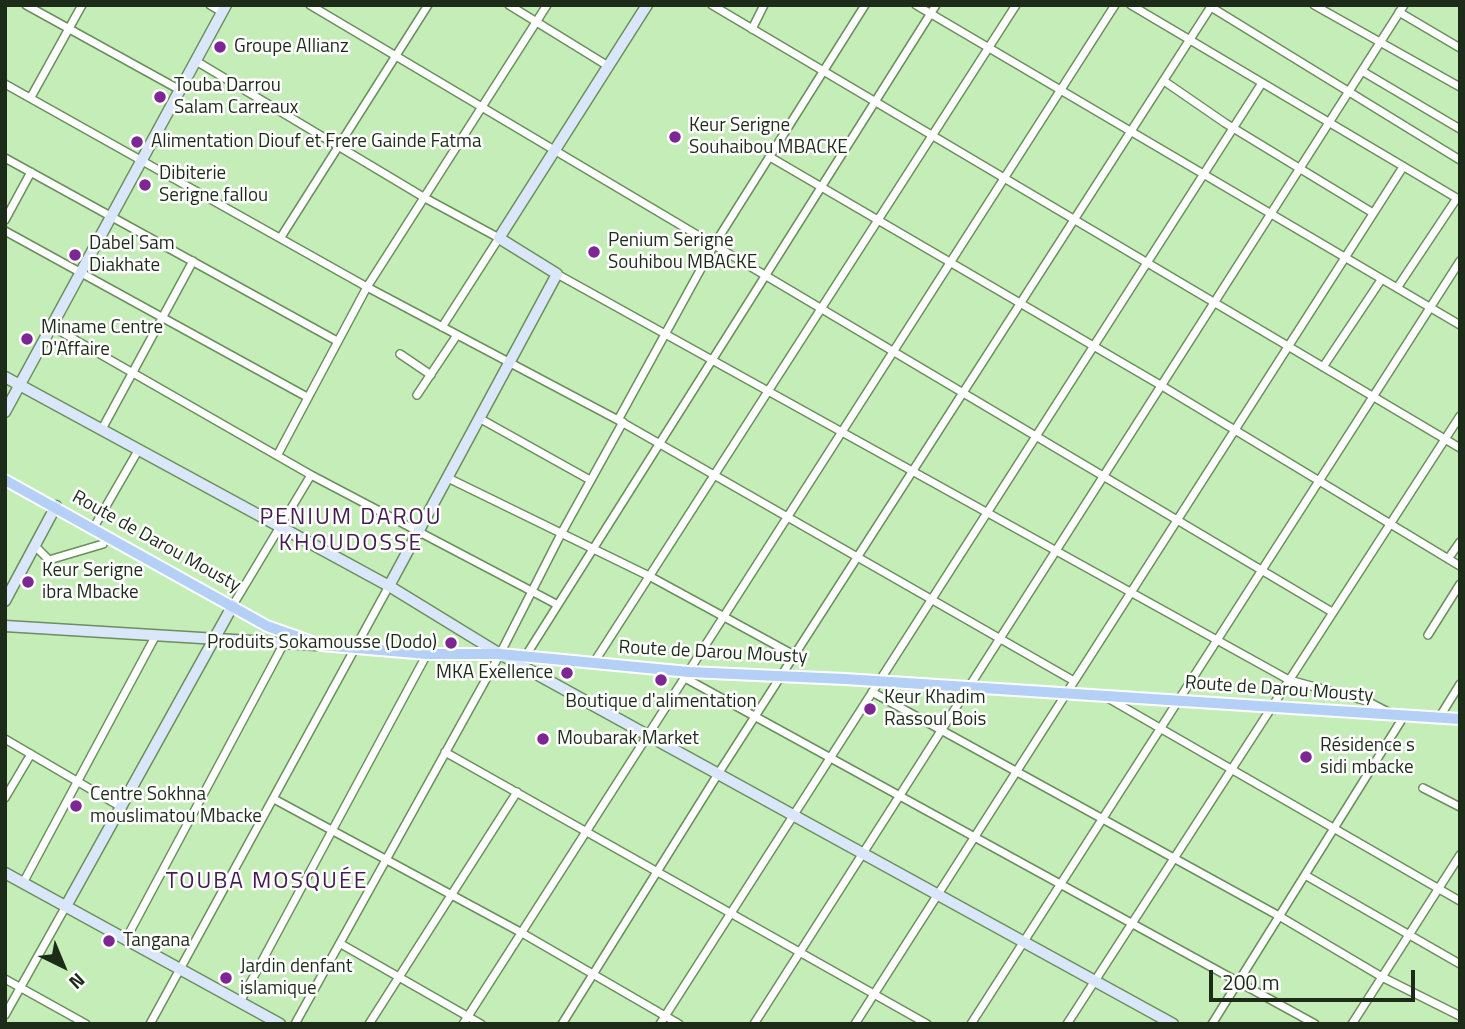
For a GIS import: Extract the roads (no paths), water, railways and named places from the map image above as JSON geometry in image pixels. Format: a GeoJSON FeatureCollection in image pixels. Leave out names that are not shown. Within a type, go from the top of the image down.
{"type":"FeatureCollection","features":[{"type":"Feature","properties":{"kind":"main road","name":"Route de Darou Mousty"},"geometry":{"type":"LineString","coordinates":[[5,480],[94,527],[267,626],[321,645],[427,653],[500,654],[687,675],[782,676],[1460,719]]}},
{"type":"Feature","properties":{"kind":"street"},"geometry":{"type":"LineString","coordinates":[[26,5],[180,90]]}},
{"type":"Feature","properties":{"kind":"street"},"geometry":{"type":"LineString","coordinates":[[32,97],[82,5]]}},
{"type":"Feature","properties":{"kind":"street"},"geometry":{"type":"LineString","coordinates":[[5,412],[224,9],[210,5]]}},
{"type":"Feature","properties":{"kind":"street"},"geometry":{"type":"LineString","coordinates":[[310,5],[394,58],[554,150],[1332,612]]}},
{"type":"Feature","properties":{"kind":"street"},"geometry":{"type":"LineString","coordinates":[[281,237],[428,5]]}},
{"type":"Feature","properties":{"kind":"street"},"geometry":{"type":"LineString","coordinates":[[509,5],[608,66]]}},
{"type":"Feature","properties":{"kind":"street"},"geometry":{"type":"LineString","coordinates":[[278,454],[367,287],[547,5]]}},
{"type":"Feature","properties":{"kind":"street"},"geometry":{"type":"LineString","coordinates":[[442,327],[647,5]]}},
{"type":"Feature","properties":{"kind":"street"},"geometry":{"type":"LineString","coordinates":[[712,5],[1460,448]]}},
{"type":"Feature","properties":{"kind":"street"},"geometry":{"type":"LineString","coordinates":[[752,29],[764,5]]}},
{"type":"Feature","properties":{"kind":"street"},"geometry":{"type":"LineString","coordinates":[[296,1024],[500,654],[663,335],[714,245],[865,5]]}},
{"type":"Feature","properties":{"kind":"street"},"geometry":{"type":"LineString","coordinates":[[916,5],[1460,326]]}},
{"type":"Feature","properties":{"kind":"street"},"geometry":{"type":"LineString","coordinates":[[525,657],[709,361],[936,5]]}},
{"type":"Feature","properties":{"kind":"street"},"geometry":{"type":"LineString","coordinates":[[593,664],[715,475],[765,392],[934,136],[1016,5]]}},
{"type":"Feature","properties":{"kind":"street"},"geometry":{"type":"LineString","coordinates":[[466,1020],[1115,5]]}},
{"type":"Feature","properties":{"kind":"street"},"geometry":{"type":"LineString","coordinates":[[1131,5],[1328,125],[1458,199],[1397,288]]}},
{"type":"Feature","properties":{"kind":"street"},"geometry":{"type":"LineString","coordinates":[[562,1024],[718,774],[1211,6],[1460,160]]}},
{"type":"Feature","properties":{"kind":"street"},"geometry":{"type":"LineString","coordinates":[[1317,6],[1460,87]]}},
{"type":"Feature","properties":{"kind":"street"},"geometry":{"type":"LineString","coordinates":[[754,1024],[1402,9],[1460,48]]}},
{"type":"Feature","properties":{"kind":"street"},"geometry":{"type":"LineString","coordinates":[[196,61],[340,144],[425,198],[499,238],[663,335],[1217,641],[1289,680],[1367,701],[1399,715],[1335,829],[1212,1024]]}},
{"type":"Feature","properties":{"kind":"street"},"geometry":{"type":"LineString","coordinates":[[1362,71],[1460,128]]}},
{"type":"Feature","properties":{"kind":"street"},"geometry":{"type":"LineString","coordinates":[[1164,81],[1233,128],[1373,213]]}},
{"type":"Feature","properties":{"kind":"street"},"geometry":{"type":"LineString","coordinates":[[660,1024],[1262,83]]}},
{"type":"Feature","properties":{"kind":"street"},"geometry":{"type":"LineString","coordinates":[[5,84],[367,287],[620,421],[1074,681]]}},
{"type":"Feature","properties":{"kind":"street"},"geometry":{"type":"LineString","coordinates":[[770,157],[1235,429],[1460,566]]}},
{"type":"Feature","properties":{"kind":"street"},"geometry":{"type":"LineString","coordinates":[[5,158],[337,341]]}},
{"type":"Feature","properties":{"kind":"street"},"geometry":{"type":"LineString","coordinates":[[855,1024],[1403,167]]}},
{"type":"Feature","properties":{"kind":"street"},"geometry":{"type":"LineString","coordinates":[[5,220],[31,172]]}},
{"type":"Feature","properties":{"kind":"street"},"geometry":{"type":"LineString","coordinates":[[5,232],[307,397]]}},
{"type":"Feature","properties":{"kind":"street"},"geometry":{"type":"LineString","coordinates":[[102,429],[194,261]]}},
{"type":"Feature","properties":{"kind":"street"},"geometry":{"type":"LineString","coordinates":[[971,1024],[1460,261]]}},
{"type":"Feature","properties":{"kind":"street"},"geometry":{"type":"LineString","coordinates":[[150,1024],[557,274]]}},
{"type":"Feature","properties":{"kind":"street"},"geometry":{"type":"LineString","coordinates":[[1323,367],[1381,280]]}},
{"type":"Feature","properties":{"kind":"street"},"geometry":{"type":"LineString","coordinates":[[51,326],[416,533],[556,604]]}},
{"type":"Feature","properties":{"kind":"street"},"geometry":{"type":"LineString","coordinates":[[417,395],[457,335]]}},
{"type":"Feature","properties":{"kind":"street"},"geometry":{"type":"LineString","coordinates":[[400,354],[431,375]]}},
{"type":"Feature","properties":{"kind":"street"},"geometry":{"type":"LineString","coordinates":[[5,377],[389,586],[500,654],[1167,1022]]}},
{"type":"Feature","properties":{"kind":"street"},"geometry":{"type":"LineString","coordinates":[[1068,1024],[1460,416]]}},
{"type":"Feature","properties":{"kind":"street"},"geometry":{"type":"LineString","coordinates":[[479,418],[590,480]]}},
{"type":"Feature","properties":{"kind":"street"},"geometry":{"type":"LineString","coordinates":[[94,527],[139,449]]}},
{"type":"Feature","properties":{"kind":"street"},"geometry":{"type":"LineString","coordinates":[[5,1015],[212,639],[311,475]]}},
{"type":"Feature","properties":{"kind":"street"},"geometry":{"type":"LineString","coordinates":[[448,478],[650,577],[794,655]]}},
{"type":"Feature","properties":{"kind":"street"},"geometry":{"type":"LineString","coordinates":[[5,601],[56,506]]}},
{"type":"Feature","properties":{"kind":"street"},"geometry":{"type":"LineString","coordinates":[[1448,559],[1460,542]]}},
{"type":"Feature","properties":{"kind":"street"},"geometry":{"type":"LineString","coordinates":[[35,545],[49,560],[103,544]]}},
{"type":"Feature","properties":{"kind":"street"},"geometry":{"type":"LineString","coordinates":[[1428,635],[1460,584]]}},
{"type":"Feature","properties":{"kind":"street"},"geometry":{"type":"LineString","coordinates":[[5,626],[283,645],[321,645]]}},
{"type":"Feature","properties":{"kind":"street"},"geometry":{"type":"LineString","coordinates":[[23,883],[156,635]]}},
{"type":"Feature","properties":{"kind":"street"},"geometry":{"type":"LineString","coordinates":[[126,939],[283,645]]}},
{"type":"Feature","properties":{"kind":"street"},"geometry":{"type":"LineString","coordinates":[[240,1002],[427,653]]}},
{"type":"Feature","properties":{"kind":"street"},"geometry":{"type":"LineString","coordinates":[[687,675],[755,717],[976,835],[1315,1024]]}},
{"type":"Feature","properties":{"kind":"street"},"geometry":{"type":"LineString","coordinates":[[1439,718],[1460,684]]}},
{"type":"Feature","properties":{"kind":"street"},"geometry":{"type":"LineString","coordinates":[[872,692],[1279,916],[1382,977],[1460,1016]]}},
{"type":"Feature","properties":{"kind":"street"},"geometry":{"type":"LineString","coordinates":[[1105,697],[1460,901]]}},
{"type":"Feature","properties":{"kind":"street"},"geometry":{"type":"LineString","coordinates":[[5,739],[121,807]]}},
{"type":"Feature","properties":{"kind":"street"},"geometry":{"type":"LineString","coordinates":[[446,752],[585,834],[657,870],[927,1024]]}},
{"type":"Feature","properties":{"kind":"street"},"geometry":{"type":"LineString","coordinates":[[5,798],[31,754]]}},
{"type":"Feature","properties":{"kind":"street"},"geometry":{"type":"LineString","coordinates":[[1423,788],[1460,807]]}},
{"type":"Feature","properties":{"kind":"street"},"geometry":{"type":"LineString","coordinates":[[369,1024],[517,792]]}},
{"type":"Feature","properties":{"kind":"street"},"geometry":{"type":"LineString","coordinates":[[274,799],[522,933],[679,1024]]}},
{"type":"Feature","properties":{"kind":"street"},"geometry":{"type":"LineString","coordinates":[[1352,1024],[1460,855]]}},
{"type":"Feature","properties":{"kind":"street"},"geometry":{"type":"LineString","coordinates":[[5,873],[280,1024]]}},
{"type":"Feature","properties":{"kind":"street"},"geometry":{"type":"LineString","coordinates":[[1305,875],[1460,964]]}},
{"type":"Feature","properties":{"kind":"street"},"geometry":{"type":"LineString","coordinates":[[341,944],[398,975],[466,1020],[481,1024]]}},
{"type":"Feature","properties":{"kind":"street"},"geometry":{"type":"LineString","coordinates":[[5,979],[86,1024]]}},
{"type":"Feature","properties":{"kind":"place","name":"Groupe Allianz"},"geometry":{"type":"Point","coordinates":[220,47]}},
{"type":"Feature","properties":{"kind":"place","name":"Touba Darrou Salam Carreaux"},"geometry":{"type":"Point","coordinates":[160,97]}},
{"type":"Feature","properties":{"kind":"place","name":"Keur Serigne Souhaibou MBACKE"},"geometry":{"type":"Point","coordinates":[675,137]}},
{"type":"Feature","properties":{"kind":"place","name":"Alimentation Diouf et Frere Gainde Fatma"},"geometry":{"type":"Point","coordinates":[137,142]}},
{"type":"Feature","properties":{"kind":"place","name":"Dibiterie Serigne fallou"},"geometry":{"type":"Point","coordinates":[145,185]}},
{"type":"Feature","properties":{"kind":"place","name":"Penium Serigne Souhibou MBACKE"},"geometry":{"type":"Point","coordinates":[594,252]}},
{"type":"Feature","properties":{"kind":"place","name":"Dabel Sam Diakhate"},"geometry":{"type":"Point","coordinates":[75,255]}},
{"type":"Feature","properties":{"kind":"place","name":"Miname Centre D'Affaire"},"geometry":{"type":"Point","coordinates":[27,339]}},
{"type":"Feature","properties":{"kind":"place","name":"Keur Serigne ibra Mbacke"},"geometry":{"type":"Point","coordinates":[28,582]}},
{"type":"Feature","properties":{"kind":"place","name":"Produits Sokamousse (Dodo)"},"geometry":{"type":"Point","coordinates":[451,643]}},
{"type":"Feature","properties":{"kind":"place","name":"MKA Exellence"},"geometry":{"type":"Point","coordinates":[567,673]}},
{"type":"Feature","properties":{"kind":"place","name":"Boutique d'alimentation"},"geometry":{"type":"Point","coordinates":[661,680]}},
{"type":"Feature","properties":{"kind":"place","name":"Keur Khadim Rassoul Bois"},"geometry":{"type":"Point","coordinates":[870,709]}},
{"type":"Feature","properties":{"kind":"place","name":"Moubarak Market"},"geometry":{"type":"Point","coordinates":[543,739]}},
{"type":"Feature","properties":{"kind":"place","name":"Résidence s sidi mbacke"},"geometry":{"type":"Point","coordinates":[1306,757]}},
{"type":"Feature","properties":{"kind":"place","name":"Centre Sokhna mouslimatou Mbacke"},"geometry":{"type":"Point","coordinates":[76,806]}},
{"type":"Feature","properties":{"kind":"place","name":"Tangana"},"geometry":{"type":"Point","coordinates":[109,941]}},
{"type":"Feature","properties":{"kind":"place","name":"Jardin denfant islamique"},"geometry":{"type":"Point","coordinates":[226,978]}},
{"type":"Feature","properties":{"kind":"district","name":"PENIUM DAROU KHOUDOSSE"},"geometry":{"type":"Point","coordinates":[351,531]}},
{"type":"Feature","properties":{"kind":"district","name":"TOUBA MOSQUÉE"},"geometry":{"type":"Point","coordinates":[267,882]}}]}
